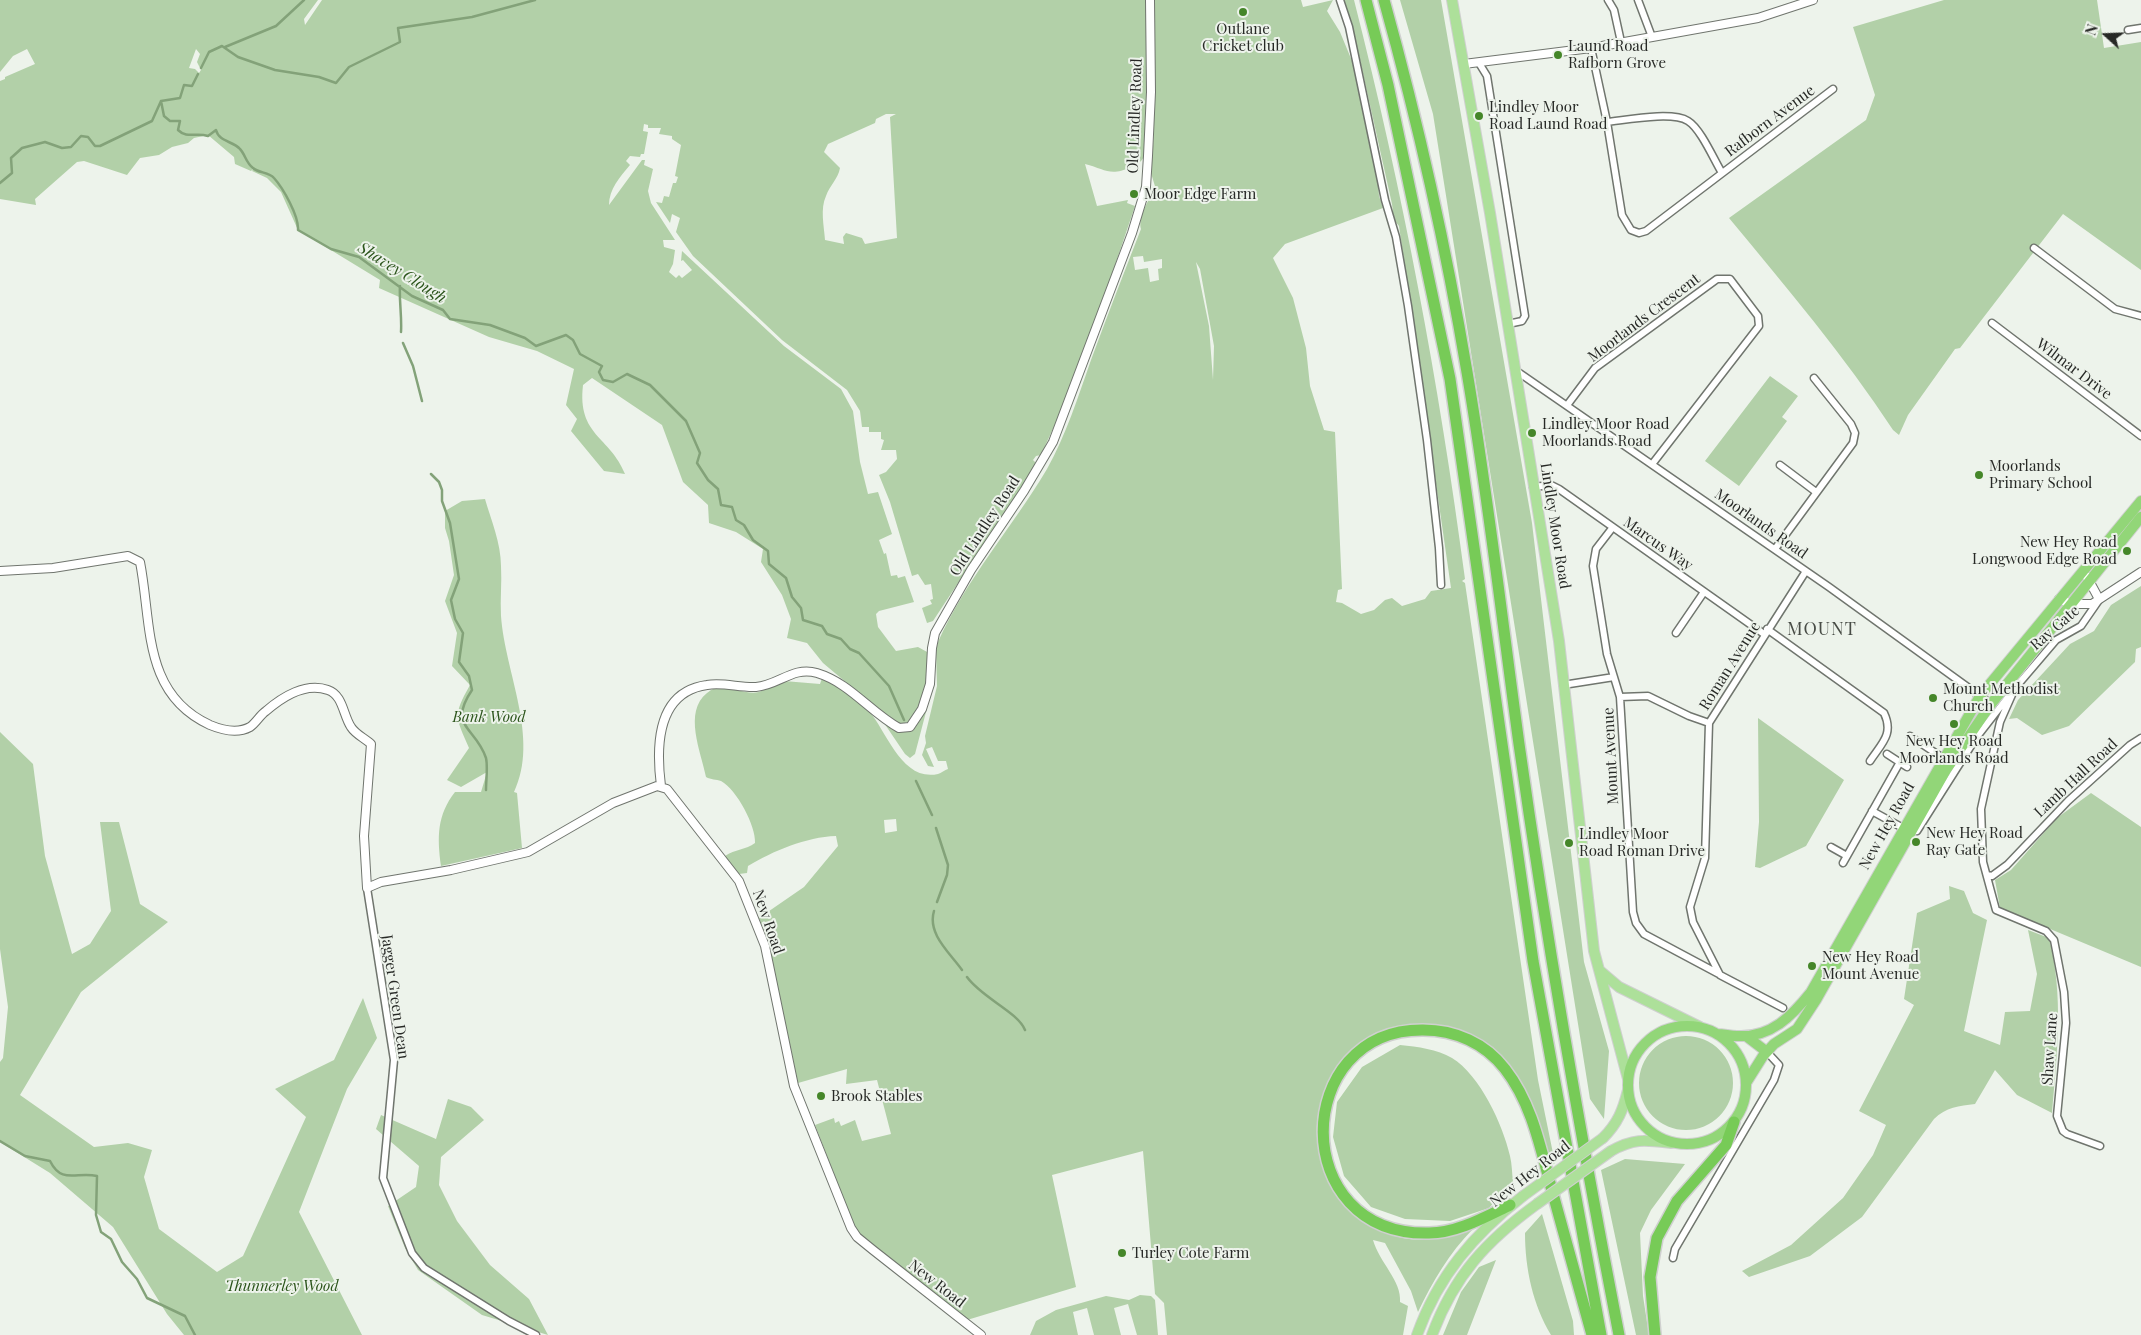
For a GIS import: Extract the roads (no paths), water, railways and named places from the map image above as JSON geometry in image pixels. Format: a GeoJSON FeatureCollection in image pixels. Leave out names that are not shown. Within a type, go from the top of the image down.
{"type":"FeatureCollection","features":[{"type":"Feature","properties":{"kind":"highway"},"geometry":{"type":"LineString","coordinates":[[1366,0],[1388,85],[1450,379],[1533,961],[1601,1335]]}},
{"type":"Feature","properties":{"kind":"highway"},"geometry":{"type":"LineString","coordinates":[[1384,0],[1408,88],[1450,280],[1468,374],[1550,956],[1581,1139],[1619,1335]]}},
{"type":"Feature","properties":{"kind":"highway","name":"New Hey Road"},"geometry":{"type":"LineString","coordinates":[[1717,1034],[1746,1036],[1784,1023],[1811,992],[1942,758],[1980,696],[2141,501]]}},
{"type":"Feature","properties":{"kind":"highway","name":"New Hey Road"},"geometry":{"type":"LineString","coordinates":[[1746,1083],[1774,1044],[1797,1029],[1816,1000],[1946,770],[1991,704],[2141,517]]}},
{"type":"Feature","properties":{"kind":"highway"},"geometry":{"type":"LineString","coordinates":[[1655,1335],[1650,1277],[1651,1259],[1657,1238],[1677,1201],[1726,1145],[1745,1098],[1746,1083],[1740,1060],[1735,1051],[1717,1034],[1700,1028],[1678,1027],[1657,1034],[1644,1045],[1633,1061],[1628,1079],[1628,1090],[1631,1105],[1639,1121],[1650,1132],[1671,1143],[1687,1145],[1702,1143],[1717,1137],[1734,1122]]}},
{"type":"Feature","properties":{"kind":"highway"},"geometry":{"type":"LineString","coordinates":[[1510,1206],[1473,1223],[1430,1233],[1395,1229],[1362,1214],[1340,1191],[1326,1162],[1322,1140],[1322,1122],[1325,1105],[1336,1079],[1347,1064],[1371,1044],[1386,1036],[1415,1030],[1431,1030],[1460,1036],[1473,1042],[1489,1052],[1505,1068],[1518,1088],[1534,1125],[1592,1335]]}},
{"type":"Feature","properties":{"kind":"highway"},"geometry":{"type":"LineString","coordinates":[[1746,1036],[1767,1052]]}},
{"type":"Feature","properties":{"kind":"main road","name":"Lindley Moor Road"},"geometry":{"type":"LineString","coordinates":[[1452,0],[1508,324],[1559,641],[1591,932],[1598,970],[1616,1026],[1628,1079]]}},
{"type":"Feature","properties":{"kind":"main road"},"geometry":{"type":"LineString","coordinates":[[1598,970],[1620,987],[1700,1028]]}},
{"type":"Feature","properties":{"kind":"main road","name":"New Hey Road"},"geometry":{"type":"LineString","coordinates":[[1417,1335],[1431,1300],[1445,1276],[1466,1249],[1510,1206],[1603,1138],[1615,1126],[1624,1109],[1628,1090]]}},
{"type":"Feature","properties":{"kind":"main road","name":"New Hey Road"},"geometry":{"type":"LineString","coordinates":[[1432,1335],[1440,1313],[1456,1284],[1475,1257],[1504,1228],[1611,1151],[1624,1144],[1639,1139],[1671,1143]]}},
{"type":"Feature","properties":{"kind":"street","name":"Old Lindley Road"},"geometry":{"type":"LineString","coordinates":[[661,786],[658,748],[662,724],[676,701],[700,686],[719,684],[758,686],[794,672],[810,672],[840,684],[898,728],[910,727],[916,720],[931,680],[932,648],[935,633],[971,570],[1028,485],[1053,442],[1132,233],[1146,187],[1152,92],[1150,0]]}},
{"type":"Feature","properties":{"kind":"street"},"geometry":{"type":"LineString","coordinates":[[1340,0],[1350,35],[1385,200],[1396,237],[1427,440],[1439,548],[1441,585]]}},
{"type":"Feature","properties":{"kind":"street"},"geometry":{"type":"LineString","coordinates":[[1608,0],[1614,10],[1621,42]]}},
{"type":"Feature","properties":{"kind":"street"},"geometry":{"type":"LineString","coordinates":[[1638,0],[1652,36]]}},
{"type":"Feature","properties":{"kind":"street"},"geometry":{"type":"LineString","coordinates":[[1464,64],[1591,48],[1758,18],[1796,2],[1813,0]]}},
{"type":"Feature","properties":{"kind":"street"},"geometry":{"type":"LineString","coordinates":[[2128,30],[2141,28]]}},
{"type":"Feature","properties":{"kind":"street"},"geometry":{"type":"LineString","coordinates":[[1591,48],[1607,122],[1645,117],[1681,118],[1688,121],[1695,128],[1722,173]]}},
{"type":"Feature","properties":{"kind":"street"},"geometry":{"type":"LineString","coordinates":[[1479,63],[1487,76],[1525,316],[1522,321],[1508,324]]}},
{"type":"Feature","properties":{"kind":"street","name":"Rafborn Avenue"},"geometry":{"type":"LineString","coordinates":[[1607,122],[1622,215],[1631,230],[1639,233],[1646,231],[1833,89]]}},
{"type":"Feature","properties":{"kind":"street"},"geometry":{"type":"LineString","coordinates":[[2034,248],[2115,309],[2141,316]]}},
{"type":"Feature","properties":{"kind":"street","name":"Moorlands Crescent"},"geometry":{"type":"LineString","coordinates":[[1568,404],[1595,368],[1717,279],[1730,280],[1758,316],[1759,326],[1653,463]]}},
{"type":"Feature","properties":{"kind":"street","name":"Wilmar Drive"},"geometry":{"type":"LineString","coordinates":[[1992,323],[2141,436]]}},
{"type":"Feature","properties":{"kind":"street","name":"Moorlands Road"},"geometry":{"type":"LineString","coordinates":[[1514,369],[1653,463],[1991,704]]}},
{"type":"Feature","properties":{"kind":"street"},"geometry":{"type":"LineString","coordinates":[[1775,549],[1853,443],[1855,433],[1851,424],[1814,378]]}},
{"type":"Feature","properties":{"kind":"street"},"geometry":{"type":"LineString","coordinates":[[1780,465],[1816,492]]}},
{"type":"Feature","properties":{"kind":"street","name":"Marcus Way"},"geometry":{"type":"LineString","coordinates":[[1533,487],[1551,485],[1559,489],[1704,592],[1884,713],[1889,724],[1888,734],[1870,760]]}},
{"type":"Feature","properties":{"kind":"street","name":"Mount Avenue"},"geometry":{"type":"LineString","coordinates":[[1612,527],[1596,549],[1593,557],[1607,654],[1620,696],[1633,912],[1636,923],[1644,934],[1720,974]]}},
{"type":"Feature","properties":{"kind":"street"},"geometry":{"type":"LineString","coordinates":[[0,571],[53,568],[117,557],[135,558],[140,562],[150,645],[162,682],[180,705],[208,724],[224,730],[239,731],[250,726],[266,711],[302,689],[314,687],[336,694],[351,727],[371,744],[364,849],[367,888],[381,882],[451,870],[528,852],[613,803],[661,786]]}},
{"type":"Feature","properties":{"kind":"street","name":"Roman Avenue"},"geometry":{"type":"LineString","coordinates":[[1720,974],[1693,922],[1690,907],[1705,858],[1710,723],[1806,571]]}},
{"type":"Feature","properties":{"kind":"street"},"geometry":{"type":"LineString","coordinates":[[2082,571],[2099,599]]}},
{"type":"Feature","properties":{"kind":"street"},"geometry":{"type":"LineString","coordinates":[[2059,600],[2071,604],[2092,604],[2141,572]]}},
{"type":"Feature","properties":{"kind":"street"},"geometry":{"type":"LineString","coordinates":[[1676,632],[1704,592]]}},
{"type":"Feature","properties":{"kind":"street","name":"Ray Gate"},"geometry":{"type":"LineString","coordinates":[[1987,875],[1983,862],[1981,809],[2000,722],[2015,688],[2056,640],[2081,626],[2099,599]]}},
{"type":"Feature","properties":{"kind":"street"},"geometry":{"type":"LineString","coordinates":[[1563,685],[1614,677]]}},
{"type":"Feature","properties":{"kind":"street","name":"New Hey Road"},"geometry":{"type":"LineString","coordinates":[[1885,877],[1976,738],[2015,688]]}},
{"type":"Feature","properties":{"kind":"street"},"geometry":{"type":"LineString","coordinates":[[1620,696],[1648,696],[1689,716],[1710,723]]}},
{"type":"Feature","properties":{"kind":"street"},"geometry":{"type":"LineString","coordinates":[[1910,736],[1942,758]]}},
{"type":"Feature","properties":{"kind":"street","name":"Lamb Hall Road"},"geometry":{"type":"LineString","coordinates":[[1987,875],[1992,876],[2007,865],[2068,801],[2130,745],[2141,738]]}},
{"type":"Feature","properties":{"kind":"street"},"geometry":{"type":"LineString","coordinates":[[1887,754],[1907,767]]}},
{"type":"Feature","properties":{"kind":"street"},"geometry":{"type":"LineString","coordinates":[[1843,863],[1900,762]]}},
{"type":"Feature","properties":{"kind":"street","name":"New Road"},"geometry":{"type":"LineString","coordinates":[[661,786],[672,794],[739,881],[747,898],[765,946],[794,1086],[854,1233],[944,1308],[981,1335]]}},
{"type":"Feature","properties":{"kind":"street"},"geometry":{"type":"LineString","coordinates":[[1872,811],[1903,828]]}},
{"type":"Feature","properties":{"kind":"street"},"geometry":{"type":"LineString","coordinates":[[1831,847],[1847,856]]}},
{"type":"Feature","properties":{"kind":"street","name":"Shaw Lane"},"geometry":{"type":"LineString","coordinates":[[1987,875],[1996,910],[2052,935],[2060,969],[2066,1023],[2057,1116],[2063,1131],[2100,1146]]}},
{"type":"Feature","properties":{"kind":"street","name":"Jagger Green Dean"},"geometry":{"type":"LineString","coordinates":[[367,888],[394,1060],[383,1178],[392,1203],[412,1254],[424,1268],[509,1321],[536,1335]]}},
{"type":"Feature","properties":{"kind":"street"},"geometry":{"type":"LineString","coordinates":[[1720,974],[1783,1008]]}},
{"type":"Feature","properties":{"kind":"street"},"geometry":{"type":"LineString","coordinates":[[1673,1258],[1675,1249],[1774,1080],[1779,1065],[1767,1052]]}},
{"type":"Feature","properties":{"kind":"waterway"},"geometry":{"type":"LineString","coordinates":[[225,47],[276,26],[304,0]]}},
{"type":"Feature","properties":{"kind":"waterway"},"geometry":{"type":"LineString","coordinates":[[201,68],[209,52],[222,46],[238,57],[275,70],[319,77],[336,83],[349,67],[400,42],[398,28],[472,17],[535,0]]}},
{"type":"Feature","properties":{"kind":"waterway"},"geometry":{"type":"LineString","coordinates":[[0,183],[12,173],[11,158],[22,148],[45,142],[62,148],[71,147],[81,136],[88,137],[95,146],[100,146],[152,121],[161,101],[180,98],[184,85],[192,86],[198,74]]}},
{"type":"Feature","properties":{"kind":"waterway","name":"Shavey Clough"},"geometry":{"type":"LineString","coordinates":[[161,101],[164,116],[170,121],[180,121],[178,130],[181,133],[208,136],[216,130],[220,137],[240,149],[253,168],[274,178],[290,202],[296,217],[298,230],[331,249],[359,257],[412,296],[443,310],[450,319],[490,325],[525,338],[536,346],[566,335],[573,340],[580,354],[602,366],[599,372],[603,380],[613,382],[627,374],[650,385],[686,421],[700,453],[697,463],[708,480],[718,489],[721,505],[732,507],[736,520],[744,525],[753,540],[768,551],[769,564],[786,578],[792,597],[801,608],[803,620],[822,626],[827,634],[841,639],[850,649],[859,653],[889,686],[904,720]]}},
{"type":"Feature","properties":{"kind":"waterway"},"geometry":{"type":"LineString","coordinates":[[400,286],[401,332]]}},
{"type":"Feature","properties":{"kind":"waterway"},"geometry":{"type":"LineString","coordinates":[[403,343],[413,366],[422,401]]}},
{"type":"Feature","properties":{"kind":"waterway"},"geometry":{"type":"LineString","coordinates":[[431,474],[439,482],[442,490],[442,501],[450,523],[459,579],[451,600],[455,619],[463,633],[459,662],[469,676],[472,690],[465,702],[462,712],[463,720],[482,748],[486,758],[486,790]]}},
{"type":"Feature","properties":{"kind":"waterway"},"geometry":{"type":"LineString","coordinates":[[916,781],[932,815]]}},
{"type":"Feature","properties":{"kind":"waterway"},"geometry":{"type":"LineString","coordinates":[[936,828],[948,865],[947,875],[937,902]]}},
{"type":"Feature","properties":{"kind":"waterway"},"geometry":{"type":"LineString","coordinates":[[934,911],[934,928],[937,935],[962,970]]}},
{"type":"Feature","properties":{"kind":"waterway"},"geometry":{"type":"LineString","coordinates":[[967,977],[981,992],[1015,1017],[1025,1030]]}},
{"type":"Feature","properties":{"kind":"waterway"},"geometry":{"type":"LineString","coordinates":[[0,1141],[25,1156],[50,1161],[60,1173],[65,1175],[97,1176],[96,1215],[101,1232],[111,1239],[122,1262],[137,1279],[147,1298],[185,1316],[195,1335]]}},
{"type":"Feature","properties":{"kind":"place","name":"Outlane Cricket club"},"geometry":{"type":"Point","coordinates":[1243,12]}},
{"type":"Feature","properties":{"kind":"place","name":"Laund Road Rafborn Grove"},"geometry":{"type":"Point","coordinates":[1558,55]}},
{"type":"Feature","properties":{"kind":"place","name":"Lindley Moor Road Laund Road"},"geometry":{"type":"Point","coordinates":[1479,116]}},
{"type":"Feature","properties":{"kind":"place","name":"Moor Edge Farm"},"geometry":{"type":"Point","coordinates":[1134,194]}},
{"type":"Feature","properties":{"kind":"place","name":"Lindley Moor Road Moorlands Road"},"geometry":{"type":"Point","coordinates":[1532,433]}},
{"type":"Feature","properties":{"kind":"place","name":"Moorlands Primary School"},"geometry":{"type":"Point","coordinates":[1979,475]}},
{"type":"Feature","properties":{"kind":"place","name":"New Hey Road Longwood Edge Road"},"geometry":{"type":"Point","coordinates":[2127,551]}},
{"type":"Feature","properties":{"kind":"place","name":"Mount Methodist Church"},"geometry":{"type":"Point","coordinates":[1933,698]}},
{"type":"Feature","properties":{"kind":"place","name":"New Hey Road Moorlands Road"},"geometry":{"type":"Point","coordinates":[1954,724]}},
{"type":"Feature","properties":{"kind":"place","name":"New Hey Road Ray Gate"},"geometry":{"type":"Point","coordinates":[1916,842]}},
{"type":"Feature","properties":{"kind":"place","name":"Lindley Moor Road Roman Drive"},"geometry":{"type":"Point","coordinates":[1569,843]}},
{"type":"Feature","properties":{"kind":"place","name":"New Hey Road Mount Avenue"},"geometry":{"type":"Point","coordinates":[1812,966]}},
{"type":"Feature","properties":{"kind":"place","name":"Brook Stables"},"geometry":{"type":"Point","coordinates":[821,1096]}},
{"type":"Feature","properties":{"kind":"place","name":"Turley Cote Farm"},"geometry":{"type":"Point","coordinates":[1122,1253]}},
{"type":"Feature","properties":{"kind":"district","name":"MOUNT"},"geometry":{"type":"Point","coordinates":[1822,629]}},
{"type":"Feature","properties":{"kind":"park label","name":"Bank Wood"},"geometry":{"type":"Point","coordinates":[489,717]}},
{"type":"Feature","properties":{"kind":"park label","name":"Thunnerley Wood"},"geometry":{"type":"Point","coordinates":[282,1286]}}]}
